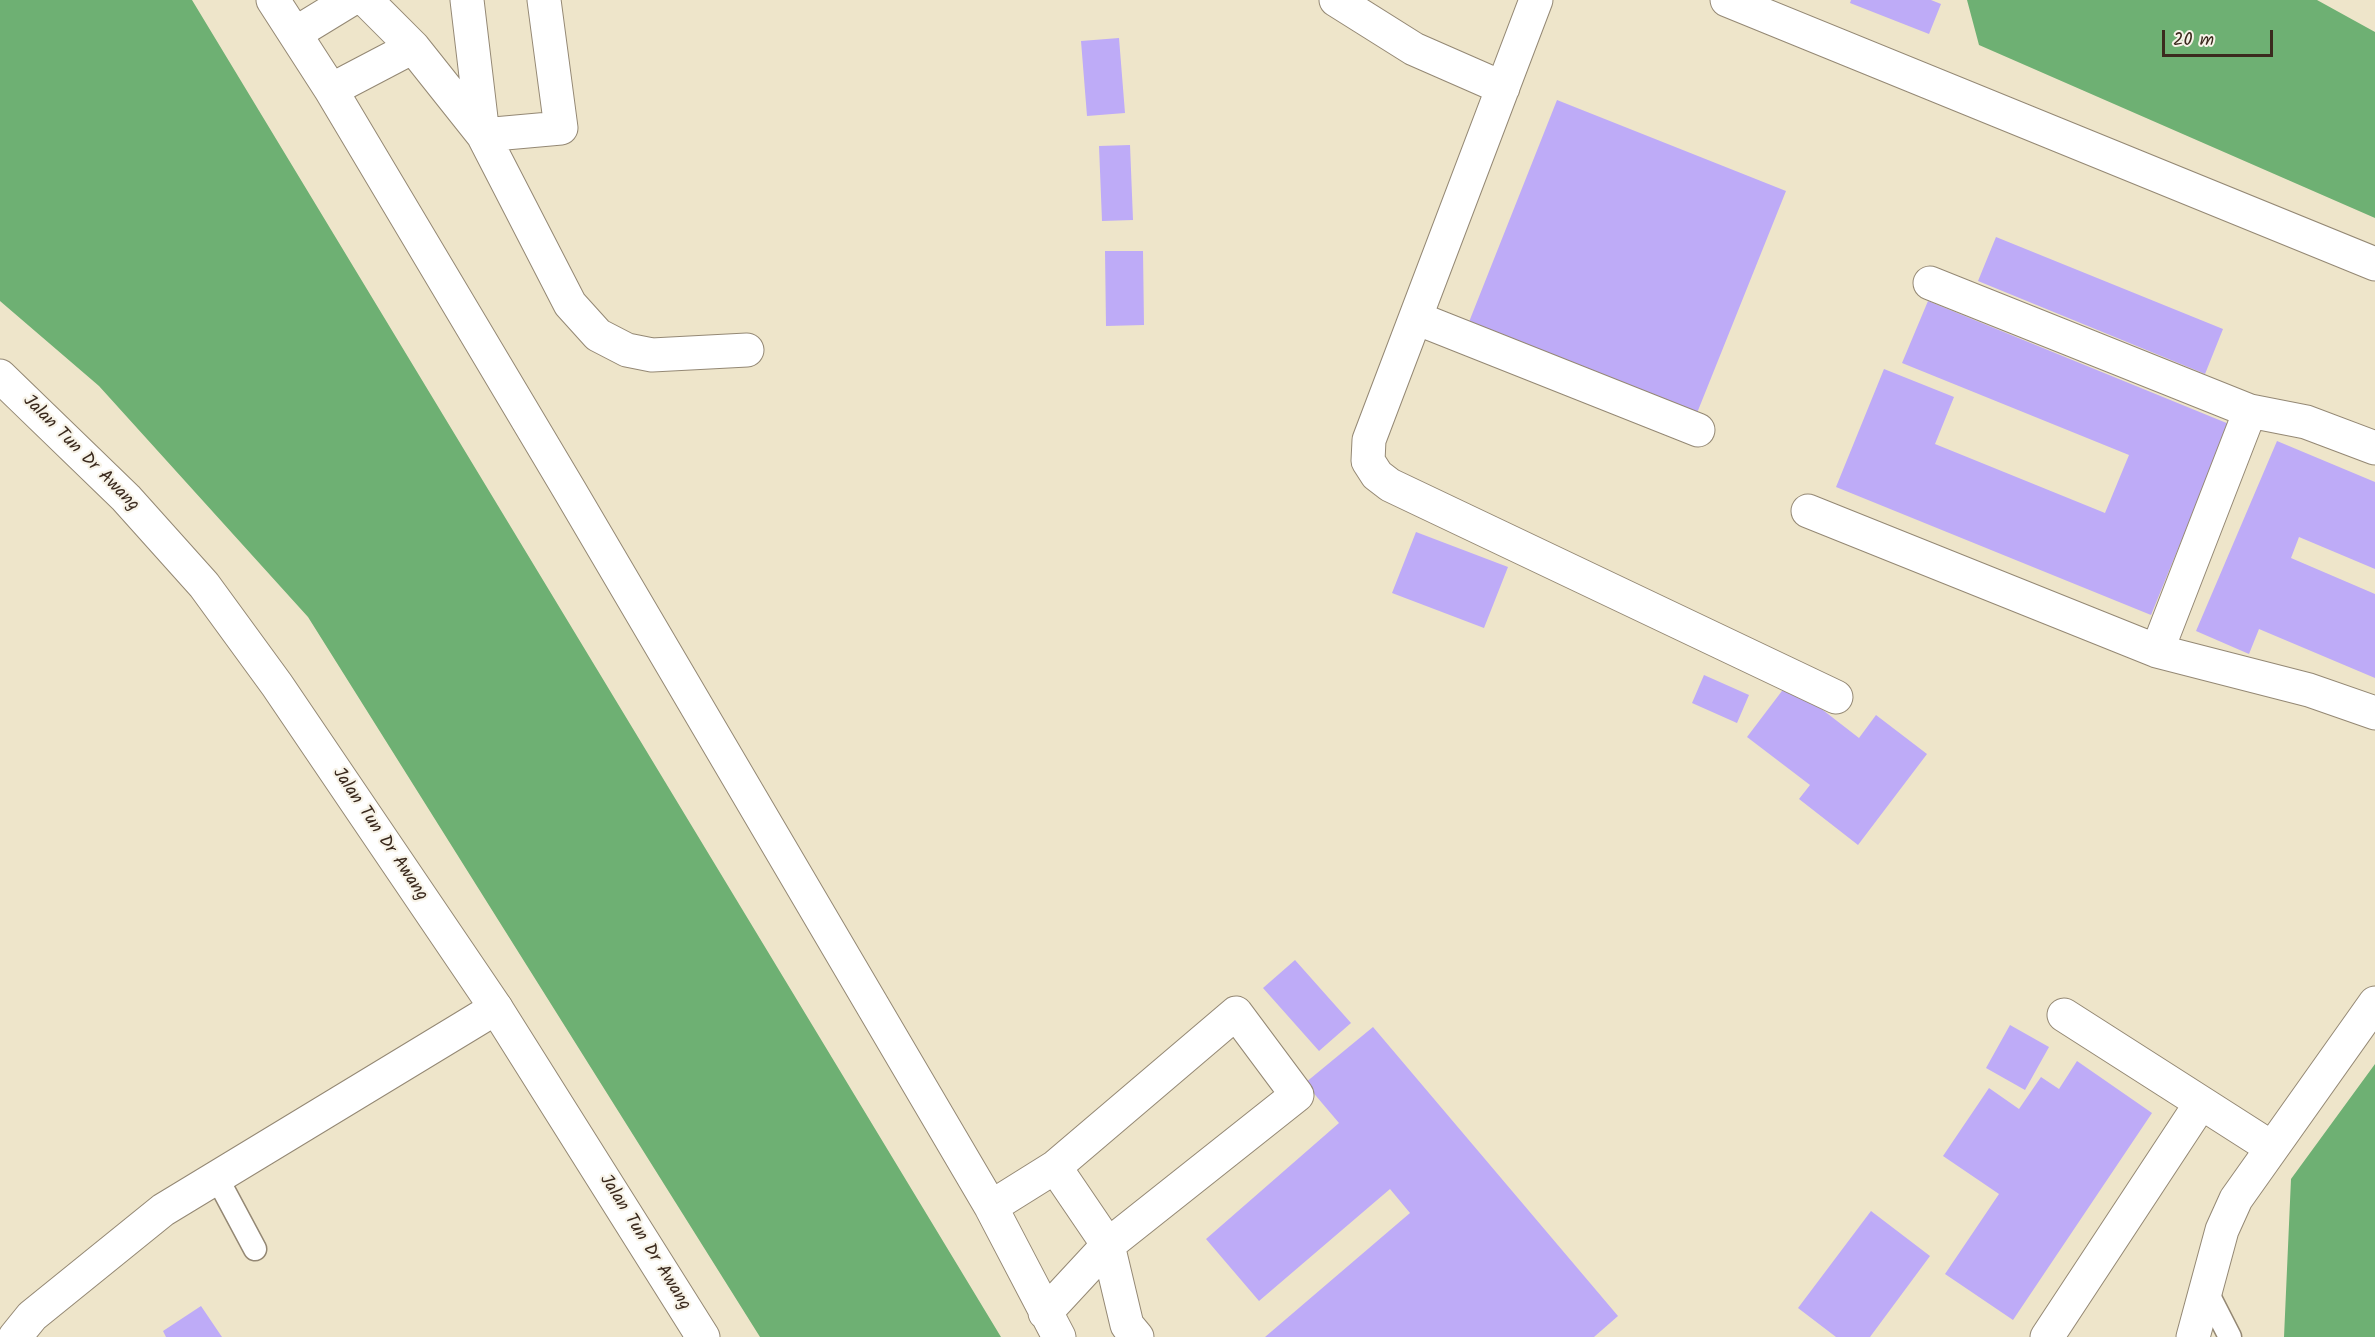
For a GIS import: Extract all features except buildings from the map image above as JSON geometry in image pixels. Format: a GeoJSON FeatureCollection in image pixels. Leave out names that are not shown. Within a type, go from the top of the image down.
{"type":"FeatureCollection","features":[{"type":"Feature","properties":{"kind":"street"},"geometry":{"type":"LineString","coordinates":[[273,0],[331,90],[991,1207],[1052,1325],[1108,1245],[1297,1095],[1236,1013],[1055,1167],[991,1207]]}},
{"type":"Feature","properties":{"kind":"street"},"geometry":{"type":"LineString","coordinates":[[296,33],[350,0]]}},
{"type":"Feature","properties":{"kind":"street"},"geometry":{"type":"LineString","coordinates":[[366,0],[413,47],[483,135],[570,304],[598,335],[627,350],[651,355],[747,350]]}},
{"type":"Feature","properties":{"kind":"street"},"geometry":{"type":"LineString","coordinates":[[467,0],[483,135]]}},
{"type":"Feature","properties":{"kind":"street"},"geometry":{"type":"LineString","coordinates":[[483,135],[561,128],[544,0]]}},
{"type":"Feature","properties":{"kind":"street"},"geometry":{"type":"LineString","coordinates":[[1336,0],[1414,49],[1503,88]]}},
{"type":"Feature","properties":{"kind":"street"},"geometry":{"type":"LineString","coordinates":[[1536,0],[1369,440],[1368,461],[1377,475],[1401,490],[1836,697]]}},
{"type":"Feature","properties":{"kind":"street"},"geometry":{"type":"LineString","coordinates":[[1727,0],[2375,264]]}},
{"type":"Feature","properties":{"kind":"street"},"geometry":{"type":"LineString","coordinates":[[331,90],[413,47]]}},
{"type":"Feature","properties":{"kind":"street"},"geometry":{"type":"LineString","coordinates":[[1930,283],[2250,411],[2306,422],[2375,448]]}},
{"type":"Feature","properties":{"kind":"street"},"geometry":{"type":"LineString","coordinates":[[1416,318],[1698,430]]}},
{"type":"Feature","properties":{"kind":"street","name":"Jalan Tun Dr Awang"},"geometry":{"type":"LineString","coordinates":[[0,376],[126,498],[204,585],[277,685],[496,1008],[703,1337]]}},
{"type":"Feature","properties":{"kind":"street"},"geometry":{"type":"LineString","coordinates":[[2157,651],[2250,411]]}},
{"type":"Feature","properties":{"kind":"street"},"geometry":{"type":"LineString","coordinates":[[1808,510],[2157,651],[2309,690],[2375,713]]}},
{"type":"Feature","properties":{"kind":"street"},"geometry":{"type":"LineString","coordinates":[[2193,1337],[2222,1230],[2236,1199],[2375,1003]]}},
{"type":"Feature","properties":{"kind":"street"},"geometry":{"type":"LineString","coordinates":[[15,1337],[32,1316],[163,1210],[496,1008]]}},
{"type":"Feature","properties":{"kind":"street"},"geometry":{"type":"LineString","coordinates":[[2064,1015],[2272,1148]]}},
{"type":"Feature","properties":{"kind":"street"},"geometry":{"type":"LineString","coordinates":[[2047,1337],[2201,1103]]}},
{"type":"Feature","properties":{"kind":"street"},"geometry":{"type":"LineString","coordinates":[[1055,1167],[1108,1245],[1127,1324],[1137,1337]]}},
{"type":"Feature","properties":{"kind":"lane"},"geometry":{"type":"LineString","coordinates":[[216,1176],[255,1249]]}},
{"type":"Feature","properties":{"kind":"lane"},"geometry":{"type":"LineString","coordinates":[[2206,1290],[2230,1337]]}},
{"type":"Feature","properties":{"kind":"green space"},"geometry":{"type":"Polygon","coordinates":[[[0,0],[192,0],[1001,1337],[760,1337],[308,617],[99,386],[0,301],[0,0]]]}},
{"type":"Feature","properties":{"kind":"green space"},"geometry":{"type":"Polygon","coordinates":[[[1967,0],[2317,0],[2375,32],[2375,218],[1979,45],[1967,0]]]}},
{"type":"Feature","properties":{"kind":"green space"},"geometry":{"type":"Polygon","coordinates":[[[2375,1064],[2375,1337],[2284,1337],[2291,1179],[2375,1064]]]}}]}
